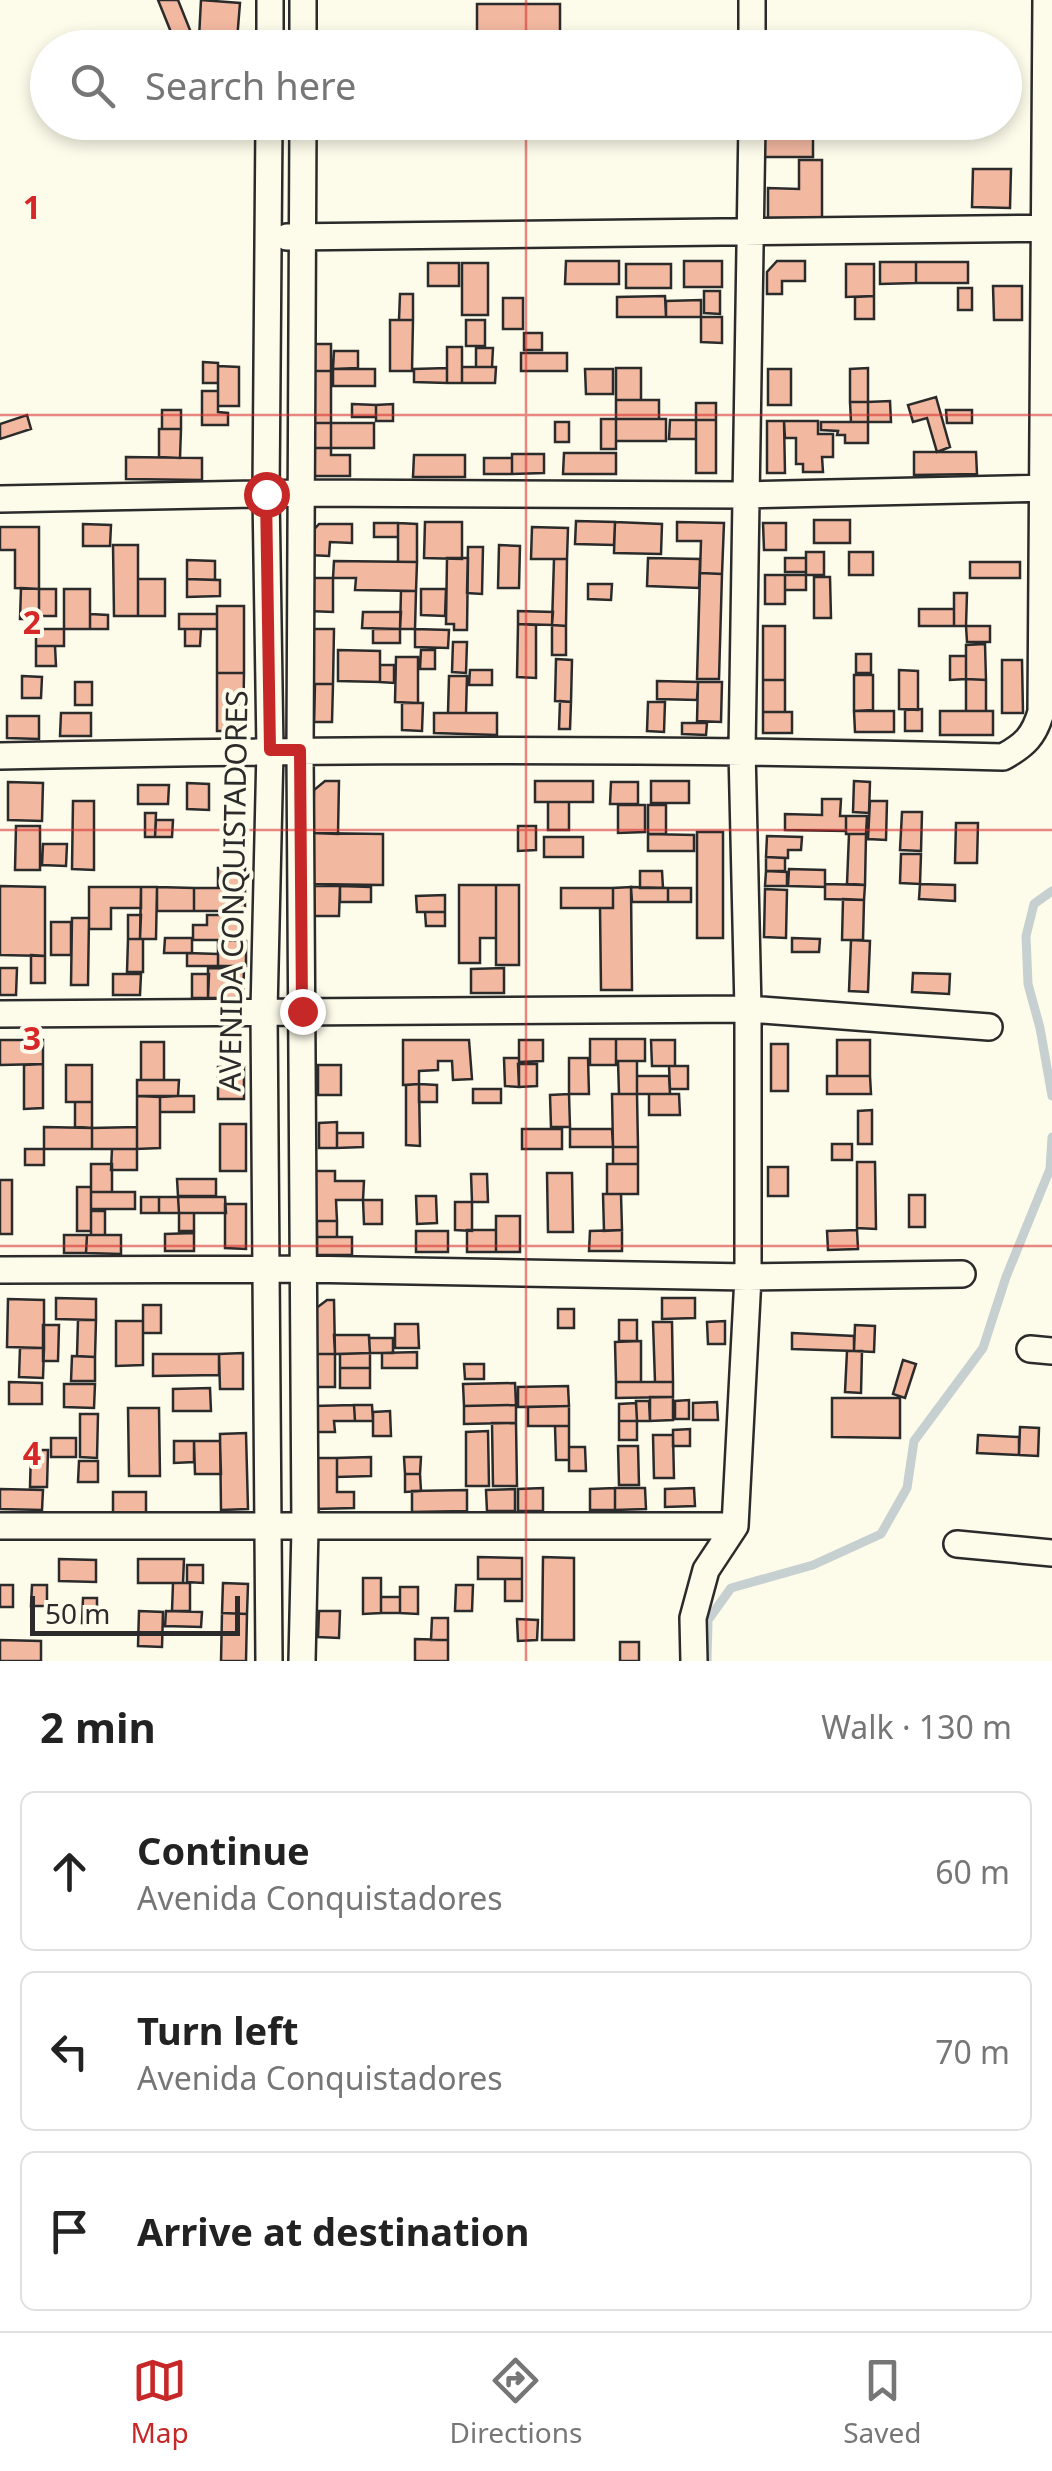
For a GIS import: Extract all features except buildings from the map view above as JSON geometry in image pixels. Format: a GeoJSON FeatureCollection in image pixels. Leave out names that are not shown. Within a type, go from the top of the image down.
{"type":"FeatureCollection","features":[{"type":"Feature","properties":{"kind":"street"},"geometry":{"type":"LineString","coordinates":[[270,0],[270,30]]}},
{"type":"Feature","properties":{"kind":"street"},"geometry":{"type":"LineString","coordinates":[[303,0],[303,30]]}},
{"type":"Feature","properties":{"kind":"street"},"geometry":{"type":"LineString","coordinates":[[752,0],[752,30]]}},
{"type":"Feature","properties":{"kind":"street"},"geometry":{"type":"LineString","coordinates":[[0,756],[270,750],[742,750],[1003,757],[1019,749],[1034,735],[1041,712],[1048,488],[1046,0]]}},
{"type":"Feature","properties":{"kind":"street","name":"AVENIDA CONQUISTADORES"},"geometry":{"type":"LineString","coordinates":[[269,140],[266,494],[270,750],[264,1010],[269,1661]]}},
{"type":"Feature","properties":{"kind":"street","name":"AVENIDA CONQUISTADORES"},"geometry":{"type":"LineString","coordinates":[[302,1661],[303,140]]}},
{"type":"Feature","properties":{"kind":"street"},"geometry":{"type":"LineString","coordinates":[[694,1661],[693,1618],[706,1570],[736,1526],[748,1277],[748,1009],[742,750],[752,140]]}},
{"type":"Feature","properties":{"kind":"street"},"geometry":{"type":"LineString","coordinates":[[269,237],[1048,227]]}},
{"type":"Feature","properties":{"kind":"street"},"geometry":{"type":"LineString","coordinates":[[0,499],[300,493],[745,495],[1048,488]]}},
{"type":"Feature","properties":{"kind":"street"},"geometry":{"type":"LineString","coordinates":[[0,1014],[748,1009],[989,1027]]}},
{"type":"Feature","properties":{"kind":"street"},"geometry":{"type":"LineString","coordinates":[[0,1270],[301,1268],[748,1277],[962,1274]]}},
{"type":"Feature","properties":{"kind":"street"},"geometry":{"type":"LineString","coordinates":[[0,1526],[736,1526]]}},
{"type":"Feature","properties":{"kind":"street"},"geometry":{"type":"LineString","coordinates":[[957,1544],[1052,1552]]}},
{"type":"Feature","properties":{"kind":"waterway"},"geometry":{"type":"LineString","coordinates":[[1052,891],[1034,904],[1026,936],[1028,984],[1052,1096]]}},
{"type":"Feature","properties":{"kind":"waterway"},"geometry":{"type":"LineString","coordinates":[[707,1661],[708,1620],[731,1588],[813,1565],[881,1534],[907,1488],[914,1441],[983,1348],[1006,1277],[1050,1169],[1052,1137]]}},
{"type":"Feature","properties":{"kind":"route"},"geometry":{"type":"LineString","coordinates":[[266,494],[270,750],[300,750],[302,1011]]}}]}
